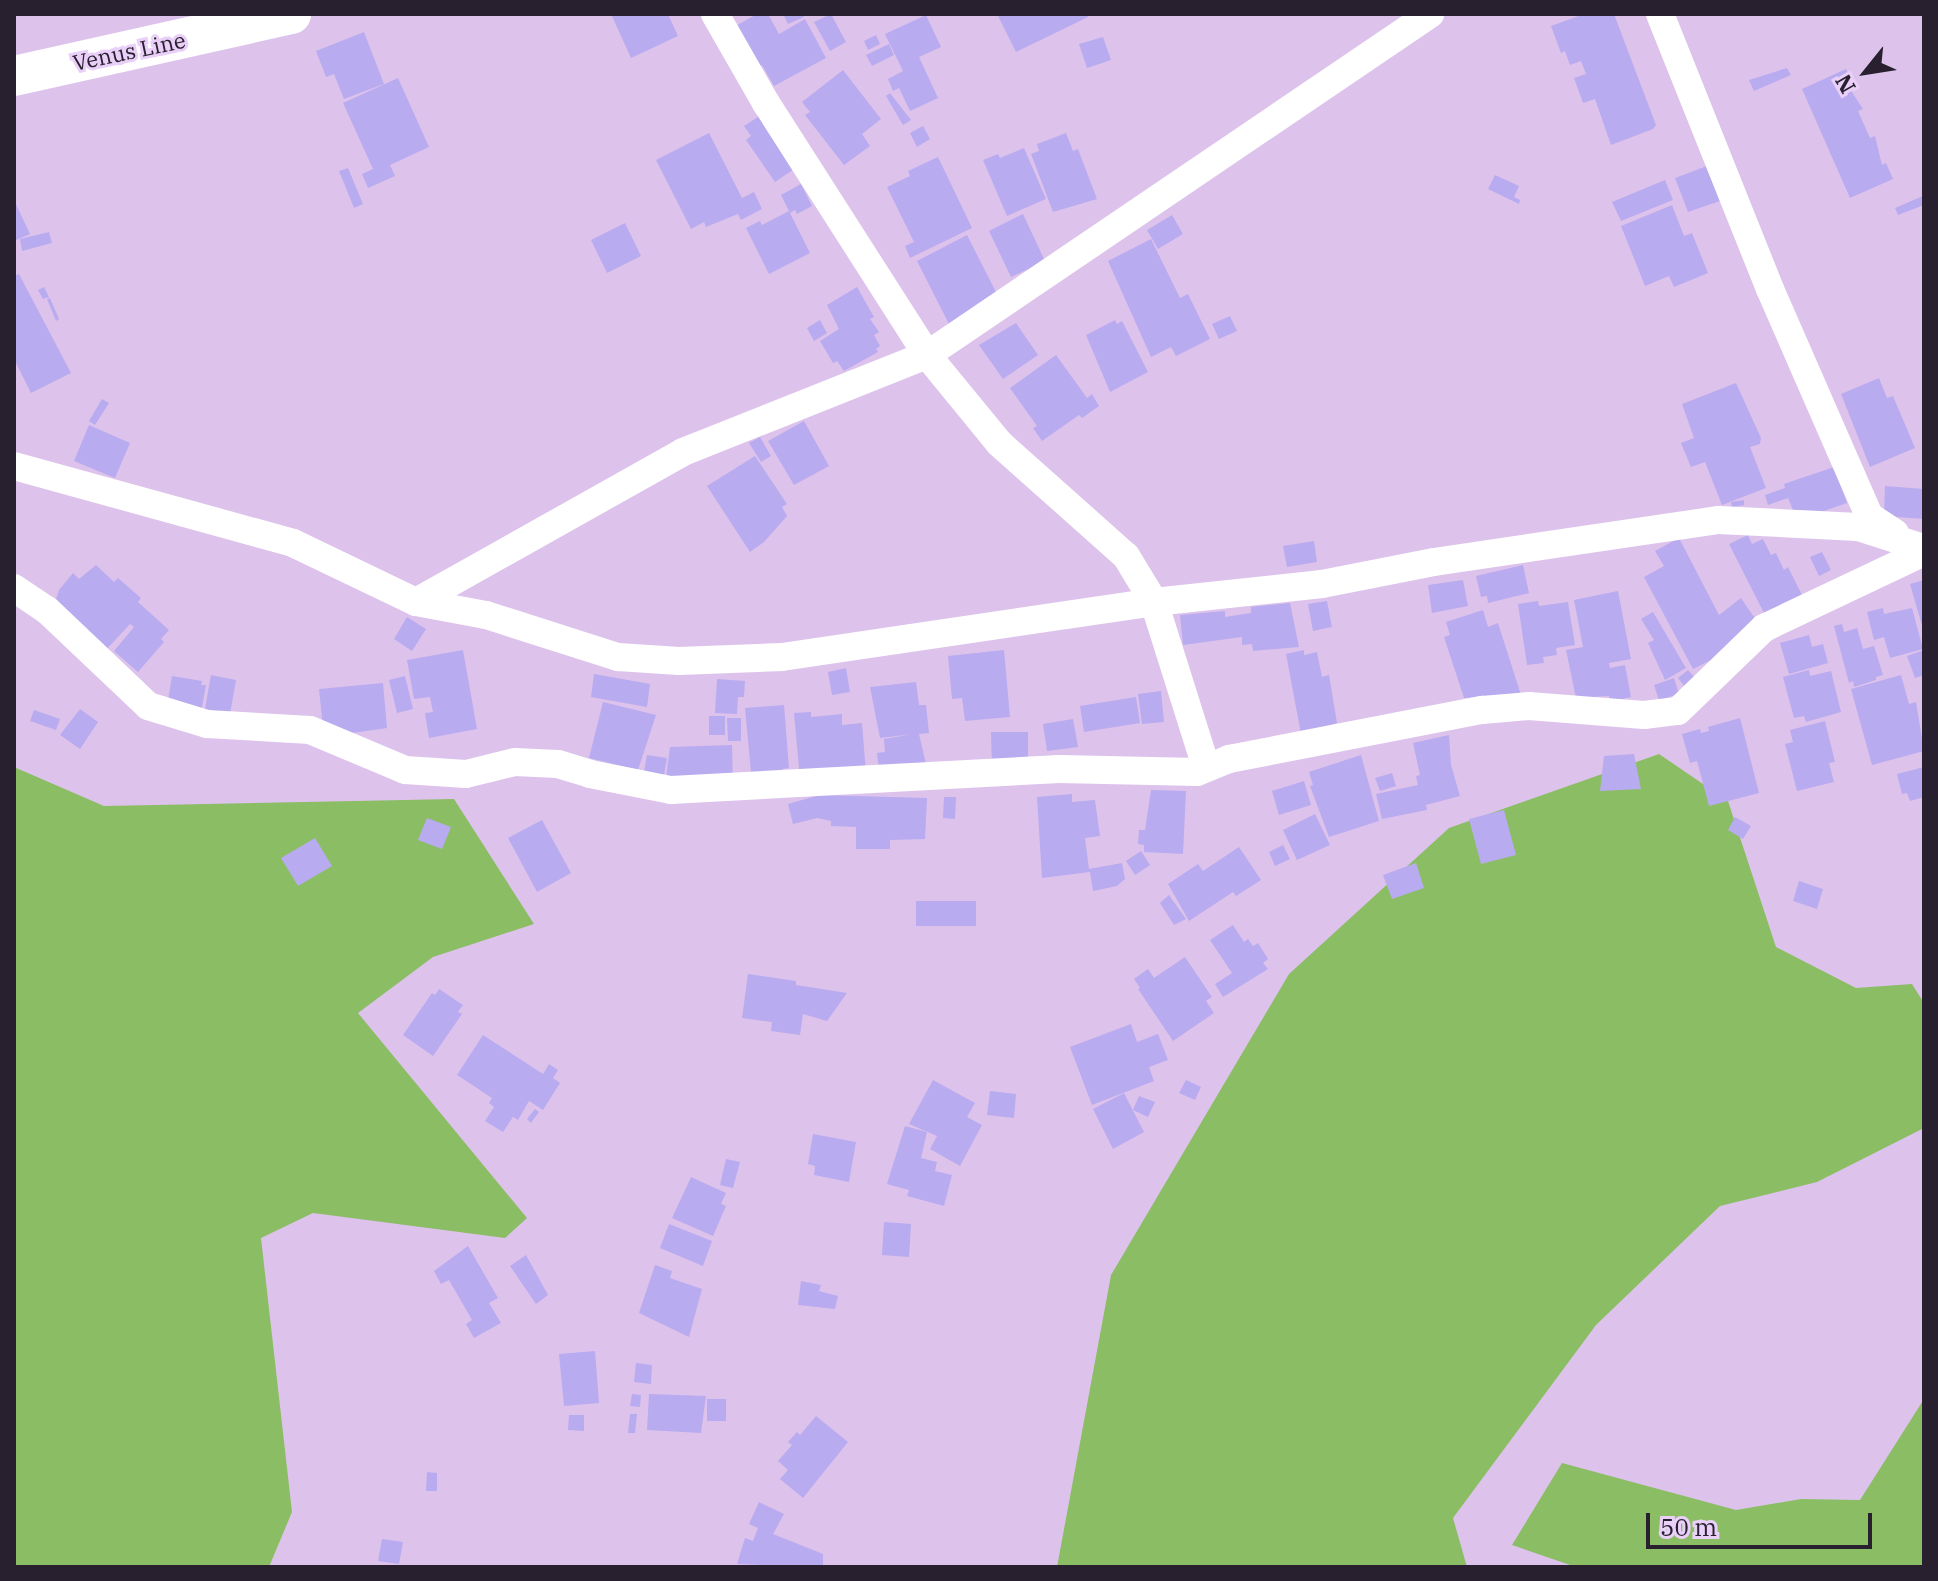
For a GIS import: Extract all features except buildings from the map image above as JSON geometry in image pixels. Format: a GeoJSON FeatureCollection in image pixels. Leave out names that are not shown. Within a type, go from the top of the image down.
{"type":"FeatureCollection","features":[{"type":"Feature","properties":{"kind":"main road","name":"Venus Line"},"geometry":{"type":"LineString","coordinates":[[14,76],[291,14]]}},
{"type":"Feature","properties":{"kind":"street"},"geometry":{"type":"LineString","coordinates":[[715,14],[766,103],[927,355],[999,443],[1126,556],[1154,602],[1206,767]]}},
{"type":"Feature","properties":{"kind":"street"},"geometry":{"type":"LineString","coordinates":[[416,602],[683,452],[927,355],[1430,14]]}},
{"type":"Feature","properties":{"kind":"street"},"geometry":{"type":"LineString","coordinates":[[1660,14],[1770,289],[1869,516],[1924,549]]}},
{"type":"Feature","properties":{"kind":"street"},"geometry":{"type":"LineString","coordinates":[[14,466],[293,543],[416,602],[486,615],[618,657],[679,661],[782,657],[1154,602],[1322,584],[1434,562],[1719,520],[1858,527],[1924,549]]}},
{"type":"Feature","properties":{"kind":"street"},"geometry":{"type":"LineString","coordinates":[[14,588],[47,610],[148,706],[207,724],[310,730],[405,770],[466,774],[515,762],[558,764],[590,774],[671,790],[1059,769],[1197,772],[1229,759],[1482,710],[1529,706],[1644,715],[1678,711],[1764,628],[1924,549]]}},
{"type":"Feature","properties":{"kind":"green space"},"geometry":{"type":"Polygon","coordinates":[[[1659,754],[1728,801],[1776,947],[1856,988],[1912,984],[1924,1003],[1924,1128],[1817,1182],[1720,1206],[1596,1325],[1453,1518],[1467,1567],[1057,1567],[1111,1275],[1289,974],[1449,828],[1659,754]]]}},
{"type":"Feature","properties":{"kind":"green space"},"geometry":{"type":"Polygon","coordinates":[[[14,767],[104,806],[454,799],[534,924],[433,957],[358,1013],[527,1218],[505,1238],[313,1213],[261,1238],[292,1512],[269,1567],[14,1567],[14,767]]]}},
{"type":"Feature","properties":{"kind":"green space"},"geometry":{"type":"Polygon","coordinates":[[[1924,1399],[1924,1567],[1576,1567],[1512,1545],[1562,1463],[1736,1510],[1801,1499],[1860,1500],[1924,1399]]]}}]}
